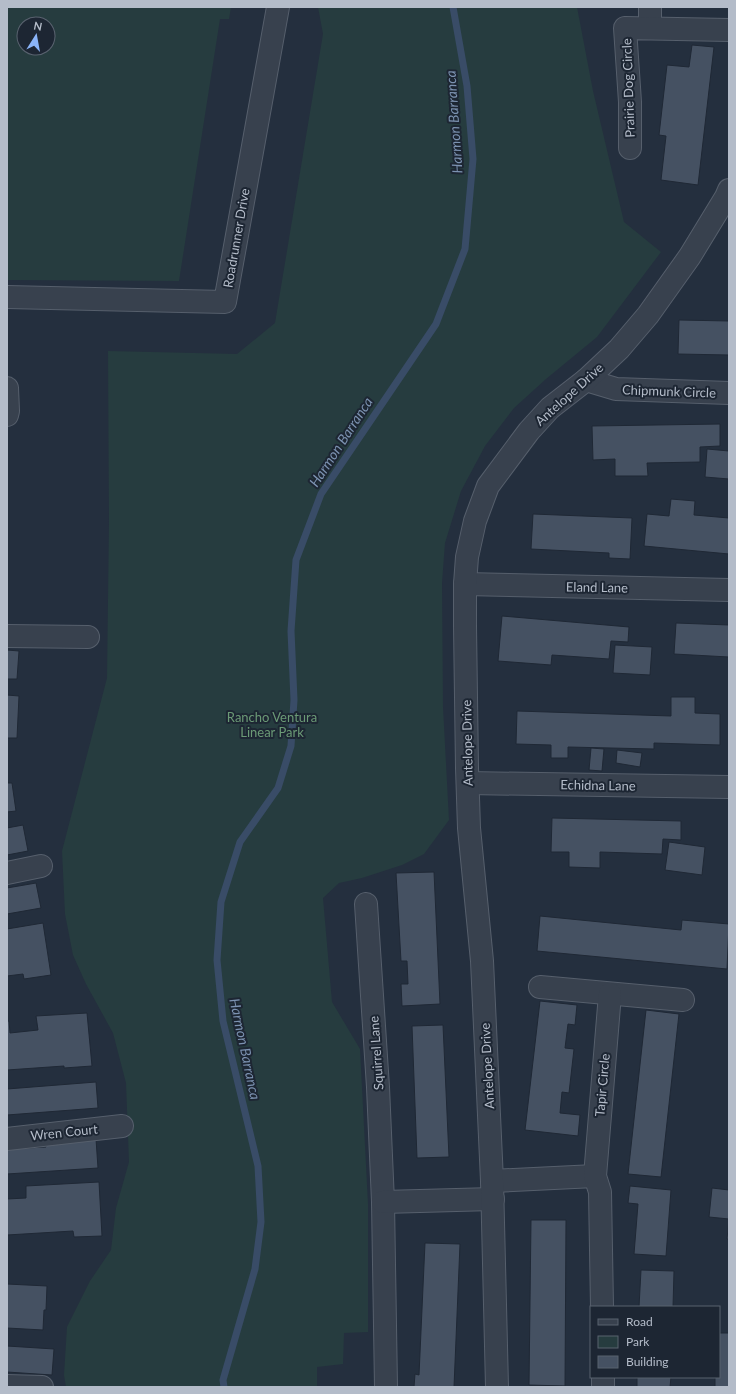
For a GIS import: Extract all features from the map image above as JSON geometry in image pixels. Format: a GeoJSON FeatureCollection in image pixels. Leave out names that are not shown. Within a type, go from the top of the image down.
{"type":"FeatureCollection","features":[{"type":"Feature","properties":{"kind":"street","name":"Roadrunner Drive"},"geometry":{"type":"LineString","coordinates":[[7,297],[225,302],[278,7]]}},
{"type":"Feature","properties":{"kind":"street","name":"Prairie Dog Circle"},"geometry":{"type":"LineString","coordinates":[[630,148],[630,102],[625,28],[650,18],[729,30]]}},
{"type":"Feature","properties":{"kind":"street","name":"Antelope Drive"},"geometry":{"type":"LineString","coordinates":[[497,1387],[492,1190],[482,961],[470,828],[468,783],[465,626],[465,584],[467,557],[475,521],[488,486],[529,431],[550,408],[586,380],[620,349],[648,315],[690,256],[728,195]]}},
{"type":"Feature","properties":{"kind":"street","name":"Chipmunk Circle"},"geometry":{"type":"LineString","coordinates":[[586,380],[616,389],[729,393]]}},
{"type":"Feature","properties":{"kind":"street"},"geometry":{"type":"LineString","coordinates":[[7,388],[7,415]]}},
{"type":"Feature","properties":{"kind":"street","name":"Eland Lane"},"geometry":{"type":"LineString","coordinates":[[465,584],[729,590]]}},
{"type":"Feature","properties":{"kind":"street"},"geometry":{"type":"LineString","coordinates":[[7,636],[88,637]]}},
{"type":"Feature","properties":{"kind":"street","name":"Echidna Lane"},"geometry":{"type":"LineString","coordinates":[[468,783],[729,787]]}},
{"type":"Feature","properties":{"kind":"street"},"geometry":{"type":"LineString","coordinates":[[7,873],[41,866]]}},
{"type":"Feature","properties":{"kind":"street","name":"Squirrel Lane"},"geometry":{"type":"LineString","coordinates":[[366,904],[378,1088],[383,1202],[386,1387]]}},
{"type":"Feature","properties":{"kind":"street"},"geometry":{"type":"LineString","coordinates":[[540,987],[683,1000]]}},
{"type":"Feature","properties":{"kind":"street","name":"Tapir Circle"},"geometry":{"type":"LineString","coordinates":[[602,1306],[600,1192],[595,1176],[610,994]]}},
{"type":"Feature","properties":{"kind":"street","name":"Wren Court"},"geometry":{"type":"LineString","coordinates":[[7,1139],[122,1126]]}},
{"type":"Feature","properties":{"kind":"street"},"geometry":{"type":"LineString","coordinates":[[383,1202],[492,1190],[595,1176]]}},
{"type":"Feature","properties":{"kind":"street"},"geometry":{"type":"LineString","coordinates":[[7,1386],[42,1387]]}},
{"type":"Feature","properties":{"kind":"green space"},"geometry":{"type":"Polygon","coordinates":[[[7,7],[231,7],[229,19],[220,19],[179,281],[7,280],[7,7]]]}},
{"type":"Feature","properties":{"kind":"green space","name":"Rancho Ventura Linear Park"},"geometry":{"type":"Polygon","coordinates":[[[318,7],[577,7],[593,91],[624,222],[661,252],[597,337],[546,379],[514,408],[485,446],[461,491],[445,543],[442,583],[443,707],[449,820],[424,854],[402,865],[362,878],[339,883],[323,898],[332,1002],[360,1049],[368,1204],[368,1332],[344,1333],[343,1364],[317,1367],[317,1387],[66,1387],[64,1375],[67,1327],[90,1281],[111,1250],[116,1208],[129,1162],[126,1083],[113,1033],[86,984],[73,955],[65,914],[62,851],[107,678],[109,521],[108,351],[237,354],[275,323],[323,34],[318,7]]]}},
{"type":"Feature","properties":{"kind":"building"},"geometry":{"type":"Polygon","coordinates":[[[692,45],[714,47],[698,185],[661,180],[666,136],[659,135],[667,65],[689,67],[692,45]]]}},
{"type":"Feature","properties":{"kind":"building"},"geometry":{"type":"Polygon","coordinates":[[[679,320],[729,321],[729,355],[678,354],[679,320]]]}},
{"type":"Feature","properties":{"kind":"building"},"geometry":{"type":"Polygon","coordinates":[[[720,424],[720,446],[700,447],[700,462],[647,463],[648,476],[615,476],[615,459],[593,460],[592,426],[720,424]]]}},
{"type":"Feature","properties":{"kind":"building"},"geometry":{"type":"Polygon","coordinates":[[[707,449],[729,451],[729,479],[705,477],[707,449]]]}},
{"type":"Feature","properties":{"kind":"building"},"geometry":{"type":"Polygon","coordinates":[[[671,499],[695,501],[694,515],[729,518],[729,554],[644,546],[647,514],[669,516],[671,499]]]}},
{"type":"Feature","properties":{"kind":"building"},"geometry":{"type":"Polygon","coordinates":[[[533,514],[632,518],[630,559],[609,558],[609,553],[531,549],[533,514]]]}},
{"type":"Feature","properties":{"kind":"building"},"geometry":{"type":"Polygon","coordinates":[[[502,616],[629,627],[628,642],[611,641],[609,659],[552,655],[551,665],[498,661],[502,616]]]}},
{"type":"Feature","properties":{"kind":"building"},"geometry":{"type":"Polygon","coordinates":[[[676,623],[729,625],[729,657],[674,654],[676,623]]]}},
{"type":"Feature","properties":{"kind":"building"},"geometry":{"type":"Polygon","coordinates":[[[615,645],[652,647],[650,675],[613,673],[615,645]]]}},
{"type":"Feature","properties":{"kind":"building"},"geometry":{"type":"Polygon","coordinates":[[[7,650],[19,651],[17,679],[7,679],[7,650]]]}},
{"type":"Feature","properties":{"kind":"building"},"geometry":{"type":"Polygon","coordinates":[[[7,695],[19,696],[17,738],[7,738],[7,695]]]}},
{"type":"Feature","properties":{"kind":"building"},"geometry":{"type":"Polygon","coordinates":[[[671,697],[695,697],[695,713],[720,714],[720,745],[654,743],[654,749],[568,747],[568,758],[551,758],[551,745],[516,744],[517,711],[671,716],[671,697]]]}},
{"type":"Feature","properties":{"kind":"building"},"geometry":{"type":"Polygon","coordinates":[[[591,748],[604,749],[602,771],[589,770],[591,748]]]}},
{"type":"Feature","properties":{"kind":"building"},"geometry":{"type":"Polygon","coordinates":[[[617,750],[642,753],[640,767],[616,763],[617,750]]]}},
{"type":"Feature","properties":{"kind":"building"},"geometry":{"type":"Polygon","coordinates":[[[7,779],[8,783],[12,783],[16,811],[7,812],[7,779]]]}},
{"type":"Feature","properties":{"kind":"building"},"geometry":{"type":"Polygon","coordinates":[[[552,818],[681,821],[681,840],[663,839],[662,854],[600,852],[600,868],[569,867],[569,852],[551,852],[552,818]]]}},
{"type":"Feature","properties":{"kind":"building"},"geometry":{"type":"Polygon","coordinates":[[[23,825],[28,851],[7,855],[7,828],[23,825]]]}},
{"type":"Feature","properties":{"kind":"building"},"geometry":{"type":"Polygon","coordinates":[[[669,842],[705,847],[702,875],[665,870],[669,842]]]}},
{"type":"Feature","properties":{"kind":"building"},"geometry":{"type":"Polygon","coordinates":[[[434,872],[440,1004],[402,1006],[401,984],[408,984],[407,961],[401,961],[396,873],[434,872]]]}},
{"type":"Feature","properties":{"kind":"building"},"geometry":{"type":"Polygon","coordinates":[[[36,883],[41,908],[7,914],[7,888],[36,883]]]}},
{"type":"Feature","properties":{"kind":"building"},"geometry":{"type":"Polygon","coordinates":[[[540,916],[681,930],[682,920],[729,924],[727,969],[537,951],[540,916]]]}},
{"type":"Feature","properties":{"kind":"building"},"geometry":{"type":"Polygon","coordinates":[[[43,923],[51,975],[24,979],[23,974],[7,976],[7,929],[43,923]]]}},
{"type":"Feature","properties":{"kind":"building"},"geometry":{"type":"Polygon","coordinates":[[[540,1001],[577,1005],[575,1025],[568,1024],[565,1048],[574,1049],[569,1093],[562,1092],[560,1113],[580,1115],[578,1136],[525,1130],[540,1001]]]}},
{"type":"Feature","properties":{"kind":"building"},"geometry":{"type":"Polygon","coordinates":[[[646,1010],[679,1014],[661,1177],[628,1174],[646,1010]]]}},
{"type":"Feature","properties":{"kind":"building"},"geometry":{"type":"Polygon","coordinates":[[[87,1013],[92,1066],[64,1068],[64,1066],[7,1070],[7,1021],[9,1021],[10,1033],[38,1030],[36,1016],[87,1013]]]}},
{"type":"Feature","properties":{"kind":"building"},"geometry":{"type":"Polygon","coordinates":[[[443,1025],[449,1157],[417,1158],[412,1026],[443,1025]]]}},
{"type":"Feature","properties":{"kind":"building"},"geometry":{"type":"Polygon","coordinates":[[[96,1082],[98,1108],[7,1115],[7,1089],[96,1082]]]}},
{"type":"Feature","properties":{"kind":"building"},"geometry":{"type":"Polygon","coordinates":[[[96,1139],[98,1168],[7,1174],[7,1149],[46,1147],[46,1142],[96,1139]]]}},
{"type":"Feature","properties":{"kind":"building"},"geometry":{"type":"Polygon","coordinates":[[[99,1182],[102,1236],[74,1237],[73,1231],[7,1235],[7,1199],[26,1198],[26,1186],[99,1182]]]}},
{"type":"Feature","properties":{"kind":"building"},"geometry":{"type":"Polygon","coordinates":[[[630,1186],[671,1190],[666,1256],[634,1254],[638,1204],[628,1203],[630,1186]]]}},
{"type":"Feature","properties":{"kind":"building"},"geometry":{"type":"Polygon","coordinates":[[[712,1188],[729,1190],[729,1219],[709,1217],[712,1188]]]}},
{"type":"Feature","properties":{"kind":"building"},"geometry":{"type":"Polygon","coordinates":[[[729,1219],[729,1239],[727,1239],[729,1219]]]}},
{"type":"Feature","properties":{"kind":"building"},"geometry":{"type":"Polygon","coordinates":[[[531,1220],[566,1220],[565,1386],[529,1385],[531,1220]]]}},
{"type":"Feature","properties":{"kind":"building"},"geometry":{"type":"Polygon","coordinates":[[[425,1243],[460,1244],[454,1387],[414,1387],[415,1374],[419,1375],[425,1243]]]}},
{"type":"Feature","properties":{"kind":"building"},"geometry":{"type":"Polygon","coordinates":[[[641,1270],[674,1271],[673,1306],[639,1306],[641,1270]]]}},
{"type":"Feature","properties":{"kind":"building"},"geometry":{"type":"Polygon","coordinates":[[[7,1284],[47,1286],[43,1330],[7,1328],[7,1284]]]}},
{"type":"Feature","properties":{"kind":"building"},"geometry":{"type":"Polygon","coordinates":[[[720,1333],[729,1333],[729,1387],[715,1387],[715,1378],[720,1378],[720,1333]]]}},
{"type":"Feature","properties":{"kind":"building"},"geometry":{"type":"Polygon","coordinates":[[[7,1346],[54,1349],[52,1375],[7,1372],[7,1346]]]}},
{"type":"Feature","properties":{"kind":"building"},"geometry":{"type":"Polygon","coordinates":[[[637,1378],[671,1378],[670,1387],[637,1387],[637,1378]]]}},
{"type":"Feature","properties":{"kind":"waterway","name":"Harmon Barranca"},"geometry":{"type":"LineString","coordinates":[[224,1387],[223,1380],[255,1269],[261,1222],[258,1166],[223,1021],[217,960],[221,902],[240,842],[278,788],[291,746],[294,700],[291,631],[296,560],[321,494],[436,324],[465,249],[473,159],[467,86],[453,7]]}}]}
